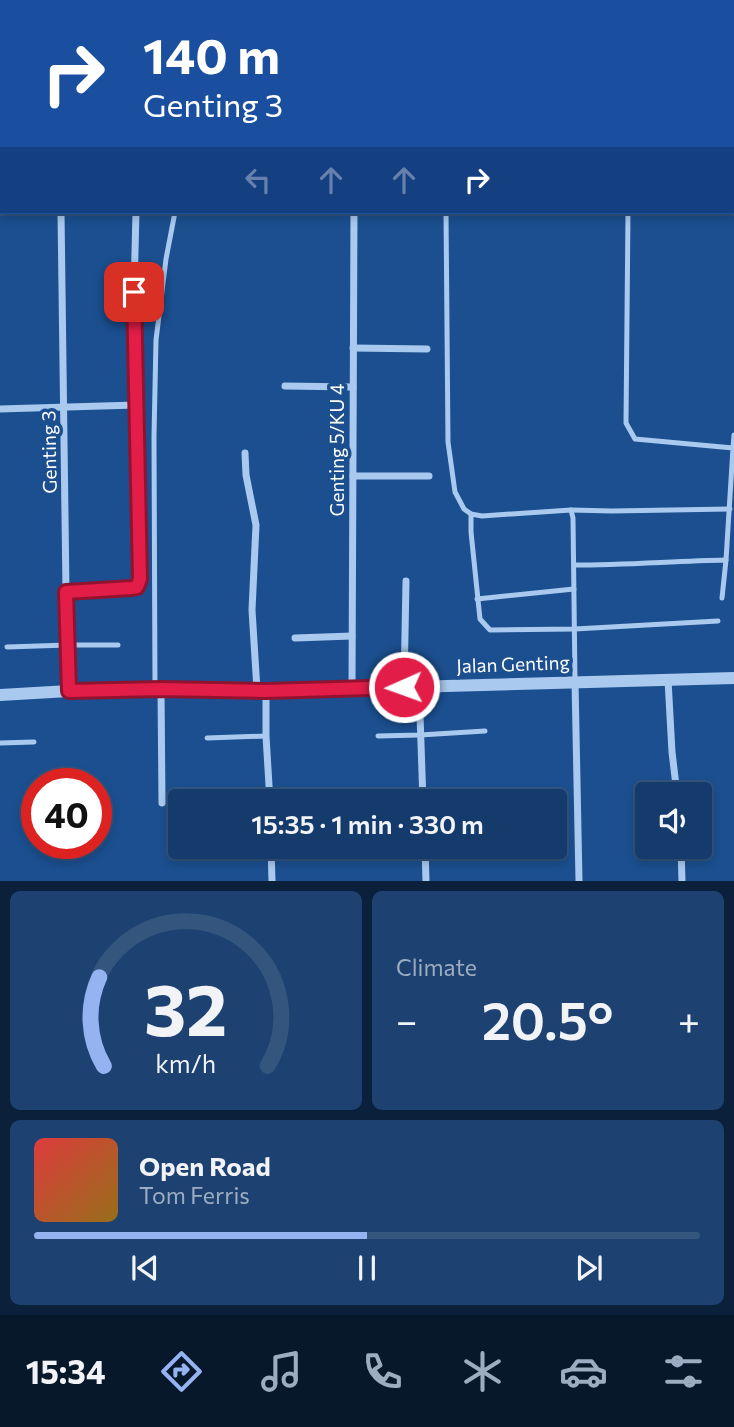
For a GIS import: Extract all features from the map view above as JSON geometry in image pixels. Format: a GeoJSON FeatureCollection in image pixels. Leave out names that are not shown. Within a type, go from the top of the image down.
{"type":"FeatureCollection","features":[{"type":"Feature","properties":{"kind":"street","name":"Genting 3"},"geometry":{"type":"LineString","coordinates":[[61,214],[69,691]]}},
{"type":"Feature","properties":{"kind":"street"},"geometry":{"type":"LineString","coordinates":[[66,592],[132,588],[137,587],[140,579],[134,292],[136,214]]}},
{"type":"Feature","properties":{"kind":"street","name":"Genting 5/KU 4"},"geometry":{"type":"LineString","coordinates":[[352,688],[354,214]]}},
{"type":"Feature","properties":{"kind":"street"},"geometry":{"type":"LineString","coordinates":[[353,348],[427,349]]}},
{"type":"Feature","properties":{"kind":"street"},"geometry":{"type":"LineString","coordinates":[[285,386],[353,387]]}},
{"type":"Feature","properties":{"kind":"street"},"geometry":{"type":"LineString","coordinates":[[0,409],[136,405]]}},
{"type":"Feature","properties":{"kind":"street"},"geometry":{"type":"LineString","coordinates":[[245,453],[246,475],[256,526],[252,610],[262,690],[269,789]]}},
{"type":"Feature","properties":{"kind":"street"},"geometry":{"type":"LineString","coordinates":[[353,476],[429,476]]}},
{"type":"Feature","properties":{"kind":"street"},"geometry":{"type":"LineString","coordinates":[[404,687],[406,581]]}},
{"type":"Feature","properties":{"kind":"street"},"geometry":{"type":"LineString","coordinates":[[295,638],[352,636]]}},
{"type":"Feature","properties":{"kind":"street","name":"Jalan Genting"},"geometry":{"type":"LineString","coordinates":[[0,695],[69,691],[262,690],[734,678]]}},
{"type":"Feature","properties":{"kind":"street"},"geometry":{"type":"LineString","coordinates":[[668,680],[676,782]]}},
{"type":"Feature","properties":{"kind":"street"},"geometry":{"type":"LineString","coordinates":[[575,682],[579,881]]}},
{"type":"Feature","properties":{"kind":"street"},"geometry":{"type":"LineString","coordinates":[[419,686],[422,789]]}},
{"type":"Feature","properties":{"kind":"street"},"geometry":{"type":"LineString","coordinates":[[158,689],[162,803]]}},
{"type":"Feature","properties":{"kind":"street"},"geometry":{"type":"LineString","coordinates":[[271,859],[272,881]]}},
{"type":"Feature","properties":{"kind":"street"},"geometry":{"type":"LineString","coordinates":[[425,859],[426,881]]}},
{"type":"Feature","properties":{"kind":"street"},"geometry":{"type":"LineString","coordinates":[[681,859],[682,881]]}},
{"type":"Feature","properties":{"kind":"lane"},"geometry":{"type":"LineString","coordinates":[[158,689],[154,436],[156,340],[175,214]]}},
{"type":"Feature","properties":{"kind":"lane"},"geometry":{"type":"LineString","coordinates":[[446,214],[449,442],[455,492],[464,509],[471,514],[482,516],[549,510],[730,509]]}},
{"type":"Feature","properties":{"kind":"lane"},"geometry":{"type":"LineString","coordinates":[[628,214],[626,423],[635,439],[733,449]]}},
{"type":"Feature","properties":{"kind":"lane"},"geometry":{"type":"LineString","coordinates":[[722,598],[734,435]]}},
{"type":"Feature","properties":{"kind":"lane"},"geometry":{"type":"LineString","coordinates":[[571,510],[575,682]]}},
{"type":"Feature","properties":{"kind":"lane"},"geometry":{"type":"LineString","coordinates":[[471,514],[480,619],[490,630],[575,629],[718,621]]}},
{"type":"Feature","properties":{"kind":"lane"},"geometry":{"type":"LineString","coordinates":[[574,565],[726,561]]}},
{"type":"Feature","properties":{"kind":"lane"},"geometry":{"type":"LineString","coordinates":[[477,600],[574,589]]}},
{"type":"Feature","properties":{"kind":"lane"},"geometry":{"type":"LineString","coordinates":[[7,647],[118,645]]}},
{"type":"Feature","properties":{"kind":"lane"},"geometry":{"type":"LineString","coordinates":[[378,736],[485,731]]}},
{"type":"Feature","properties":{"kind":"lane"},"geometry":{"type":"LineString","coordinates":[[207,738],[266,736]]}},
{"type":"Feature","properties":{"kind":"lane"},"geometry":{"type":"LineString","coordinates":[[0,743],[34,742]]}},
{"type":"Feature","properties":{"kind":"route"},"geometry":{"type":"LineString","coordinates":[[134,292],[140,579],[137,587],[132,588],[66,592],[69,691],[266,691],[404,687]]}}]}
